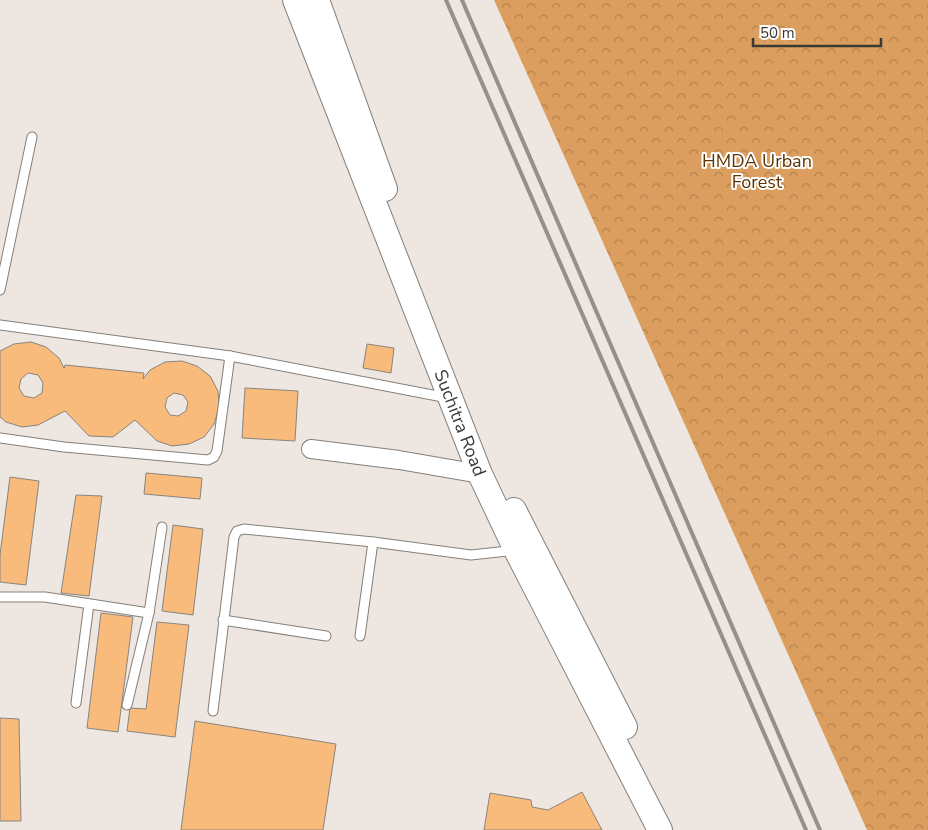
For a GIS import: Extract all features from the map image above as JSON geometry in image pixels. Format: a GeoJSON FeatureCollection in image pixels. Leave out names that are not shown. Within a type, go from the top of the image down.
{"type":"FeatureCollection","features":[{"type":"Feature","properties":{"kind":"main road","name":"Suchitra Road"},"geometry":{"type":"LineString","coordinates":[[295,0],[480,474],[516,550],[660,830]]}},
{"type":"Feature","properties":{"kind":"main road","name":"Suchitra Road"},"geometry":{"type":"LineString","coordinates":[[317,0],[426,300],[497,473],[520,522],[678,830]]}},
{"type":"Feature","properties":{"kind":"street"},"geometry":{"type":"LineString","coordinates":[[311,449],[399,460],[480,474]]}},
{"type":"Feature","properties":{"kind":"lane"},"geometry":{"type":"LineString","coordinates":[[0,290],[32,137]]}},
{"type":"Feature","properties":{"kind":"lane"},"geometry":{"type":"LineString","coordinates":[[0,325],[230,356],[450,398]]}},
{"type":"Feature","properties":{"kind":"lane"},"geometry":{"type":"LineString","coordinates":[[0,438],[64,447],[208,460],[214,457],[217,451],[230,356]]}},
{"type":"Feature","properties":{"kind":"lane"},"geometry":{"type":"LineString","coordinates":[[127,705],[149,613],[162,527]]}},
{"type":"Feature","properties":{"kind":"lane"},"geometry":{"type":"LineString","coordinates":[[213,710],[234,537],[237,531],[244,529],[373,542],[471,555],[516,550]]}},
{"type":"Feature","properties":{"kind":"lane"},"geometry":{"type":"LineString","coordinates":[[360,636],[373,542]]}},
{"type":"Feature","properties":{"kind":"lane"},"geometry":{"type":"LineString","coordinates":[[0,597],[45,597],[149,613]]}},
{"type":"Feature","properties":{"kind":"lane"},"geometry":{"type":"LineString","coordinates":[[76,703],[89,604]]}},
{"type":"Feature","properties":{"kind":"lane"},"geometry":{"type":"LineString","coordinates":[[223,620],[326,636]]}},
{"type":"Feature","properties":{"kind":"green space","name":"HMDA Urban Forest"},"geometry":{"type":"Polygon","coordinates":[[[494,0],[928,0],[928,830],[867,830],[494,0]]]}},
{"type":"Feature","properties":{"kind":"building"},"geometry":{"type":"Polygon","coordinates":[[[31,342],[46,347],[59,358],[64,368],[65,365],[144,373],[143,379],[150,370],[165,362],[182,361],[197,366],[210,376],[218,391],[219,408],[214,424],[204,437],[189,444],[172,446],[157,441],[135,420],[113,437],[89,436],[65,411],[38,425],[22,427],[6,422],[0,417],[0,351],[14,344],[31,342]],[[28,373],[21,379],[19,388],[24,396],[34,398],[42,393],[43,383],[38,375],[28,373]],[[174,393],[167,398],[165,407],[170,415],[178,416],[186,411],[188,402],[183,395],[174,393]]]}},
{"type":"Feature","properties":{"kind":"building"},"geometry":{"type":"Polygon","coordinates":[[[367,344],[394,348],[391,373],[363,368],[367,344]]]}},
{"type":"Feature","properties":{"kind":"building"},"geometry":{"type":"Polygon","coordinates":[[[245,388],[298,391],[295,441],[242,438],[245,388]]]}},
{"type":"Feature","properties":{"kind":"building"},"geometry":{"type":"Polygon","coordinates":[[[146,473],[202,478],[200,499],[144,494],[146,473]]]}},
{"type":"Feature","properties":{"kind":"building"},"geometry":{"type":"Polygon","coordinates":[[[10,477],[39,481],[26,585],[0,582],[0,555],[10,477]]]}},
{"type":"Feature","properties":{"kind":"building"},"geometry":{"type":"Polygon","coordinates":[[[76,495],[102,496],[89,596],[61,593],[76,495]]]}},
{"type":"Feature","properties":{"kind":"building"},"geometry":{"type":"Polygon","coordinates":[[[173,525],[203,529],[193,615],[162,611],[173,525]]]}},
{"type":"Feature","properties":{"kind":"building"},"geometry":{"type":"Polygon","coordinates":[[[101,613],[133,617],[118,732],[87,728],[101,613]]]}},
{"type":"Feature","properties":{"kind":"building"},"geometry":{"type":"Polygon","coordinates":[[[157,622],[189,625],[175,737],[127,731],[130,708],[146,709],[157,622]]]}},
{"type":"Feature","properties":{"kind":"building"},"geometry":{"type":"Polygon","coordinates":[[[0,718],[19,719],[21,821],[0,821],[0,718]]]}},
{"type":"Feature","properties":{"kind":"building"},"geometry":{"type":"Polygon","coordinates":[[[195,721],[336,744],[323,830],[181,830],[195,721]]]}},
{"type":"Feature","properties":{"kind":"building"},"geometry":{"type":"Polygon","coordinates":[[[582,792],[602,830],[484,830],[490,793],[531,800],[532,807],[548,810],[582,792]]]}},
{"type":"Feature","properties":{"kind":"railway"},"geometry":{"type":"LineString","coordinates":[[446,0],[806,830]]}},
{"type":"Feature","properties":{"kind":"railway"},"geometry":{"type":"LineString","coordinates":[[462,0],[820,830]]}}]}
